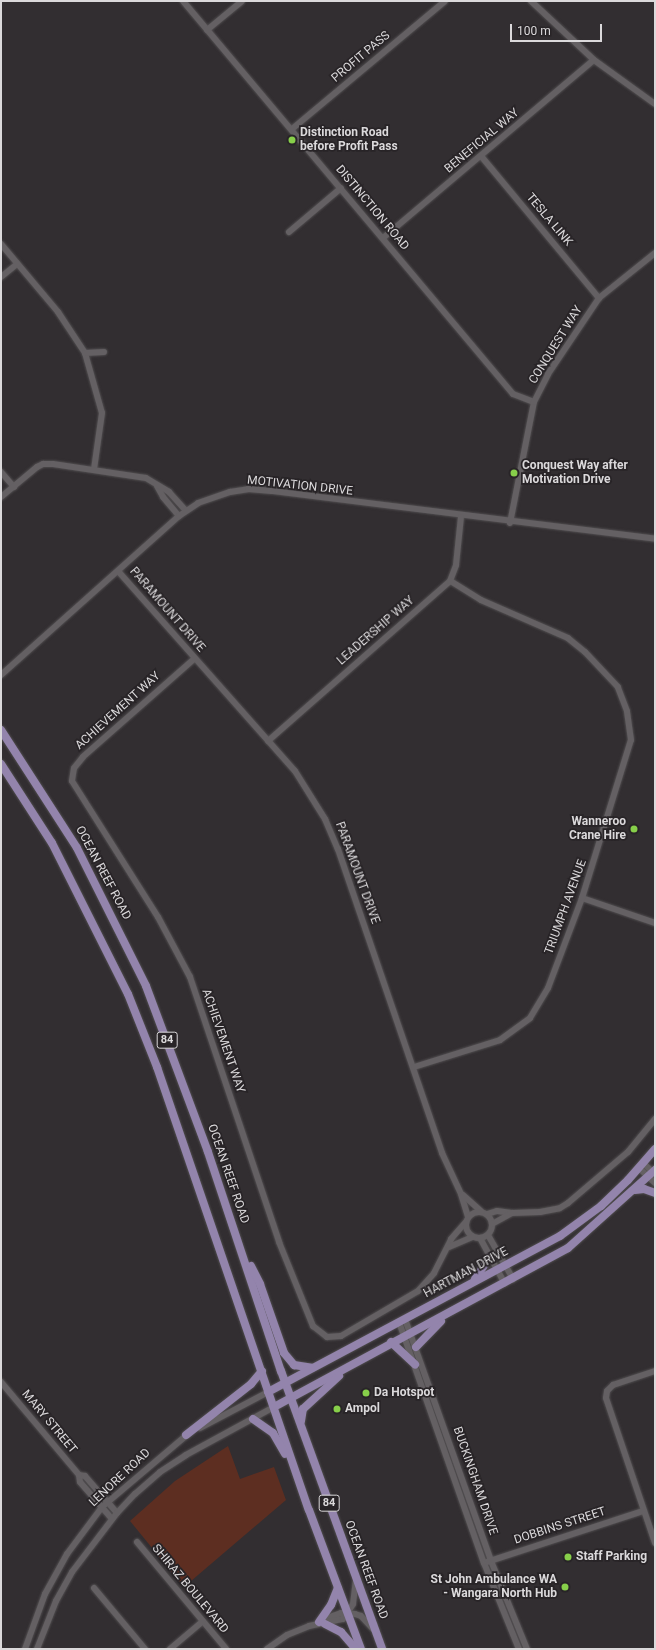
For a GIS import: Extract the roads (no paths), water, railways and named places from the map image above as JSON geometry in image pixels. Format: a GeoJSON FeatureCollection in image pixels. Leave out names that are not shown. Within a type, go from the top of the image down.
{"type":"FeatureCollection","features":[{"type":"Feature","properties":{"kind":"main road","name":"OCEAN REEF ROAD"},"geometry":{"type":"LineString","coordinates":[[1,730],[78,848],[146,986],[239,1244],[285,1382],[382,1649]]}},
{"type":"Feature","properties":{"kind":"main road","name":"84"},"geometry":{"type":"LineString","coordinates":[[1,764],[52,844],[128,994],[156,1067],[309,1510],[361,1649]]}},
{"type":"Feature","properties":{"kind":"main road","name":"HARTMAN DRIVE"},"geometry":{"type":"LineString","coordinates":[[268,1392],[560,1236],[601,1206],[641,1166],[655,1149]]}},
{"type":"Feature","properties":{"kind":"main road"},"geometry":{"type":"LineString","coordinates":[[274,1407],[391,1342],[447,1315],[505,1284],[568,1248],[653,1174]]}},
{"type":"Feature","properties":{"kind":"main road"},"geometry":{"type":"LineString","coordinates":[[635,1190],[655,1193]]}},
{"type":"Feature","properties":{"kind":"main road"},"geometry":{"type":"LineString","coordinates":[[239,1244],[260,1284],[284,1353],[294,1365],[312,1369]]}},
{"type":"Feature","properties":{"kind":"main road"},"geometry":{"type":"LineString","coordinates":[[470,1284],[483,1269],[490,1256]]}},
{"type":"Feature","properties":{"kind":"main road"},"geometry":{"type":"LineString","coordinates":[[416,1347],[447,1315]]}},
{"type":"Feature","properties":{"kind":"main road"},"geometry":{"type":"LineString","coordinates":[[391,1342],[415,1364]]}},
{"type":"Feature","properties":{"kind":"main road"},"geometry":{"type":"LineString","coordinates":[[301,1424],[303,1409],[329,1384],[368,1355]]}},
{"type":"Feature","properties":{"kind":"main road"},"geometry":{"type":"LineString","coordinates":[[186,1435],[251,1384],[262,1371]]}},
{"type":"Feature","properties":{"kind":"main road"},"geometry":{"type":"LineString","coordinates":[[253,1419],[277,1438],[309,1510]]}},
{"type":"Feature","properties":{"kind":"main road"},"geometry":{"type":"LineString","coordinates":[[338,1588],[331,1605],[319,1624],[341,1632],[356,1649]]}},
{"type":"Feature","properties":{"kind":"street","name":"DISTINCTION ROAD"},"geometry":{"type":"LineString","coordinates":[[183,1],[513,394],[534,402]]}},
{"type":"Feature","properties":{"kind":"street"},"geometry":{"type":"LineString","coordinates":[[207,30],[242,1]]}},
{"type":"Feature","properties":{"kind":"street","name":"PROFIT PASS"},"geometry":{"type":"LineString","coordinates":[[292,129],[445,1]]}},
{"type":"Feature","properties":{"kind":"street"},"geometry":{"type":"LineString","coordinates":[[531,1],[594,60],[655,104]]}},
{"type":"Feature","properties":{"kind":"street","name":"BENEFICIAL WAY"},"geometry":{"type":"LineString","coordinates":[[383,238],[594,60]]}},
{"type":"Feature","properties":{"kind":"street","name":"TESLA LINK"},"geometry":{"type":"LineString","coordinates":[[481,156],[599,298]]}},
{"type":"Feature","properties":{"kind":"street"},"geometry":{"type":"LineString","coordinates":[[289,232],[341,188]]}},
{"type":"Feature","properties":{"kind":"street"},"geometry":{"type":"LineString","coordinates":[[1,244],[58,312],[85,353],[102,413],[94,469]]}},
{"type":"Feature","properties":{"kind":"street","name":"CONQUEST WAY"},"geometry":{"type":"LineString","coordinates":[[510,523],[534,402],[548,374],[599,298],[655,254]]}},
{"type":"Feature","properties":{"kind":"street"},"geometry":{"type":"LineString","coordinates":[[1,277],[17,264]]}},
{"type":"Feature","properties":{"kind":"street"},"geometry":{"type":"LineString","coordinates":[[85,353],[104,352]]}},
{"type":"Feature","properties":{"kind":"street"},"geometry":{"type":"LineString","coordinates":[[1,498],[43,464],[132,474],[146,478],[169,492],[186,511]]}},
{"type":"Feature","properties":{"kind":"street"},"geometry":{"type":"LineString","coordinates":[[1,472],[14,487]]}},
{"type":"Feature","properties":{"kind":"street"},"geometry":{"type":"LineString","coordinates":[[157,486],[163,497],[179,516]]}},
{"type":"Feature","properties":{"kind":"street","name":"MOTIVATION DRIVE"},"geometry":{"type":"LineString","coordinates":[[2,672],[179,516],[214,496],[248,489],[461,517],[655,539]]}},
{"type":"Feature","properties":{"kind":"street"},"geometry":{"type":"LineString","coordinates":[[450,581],[456,565],[461,517]]}},
{"type":"Feature","properties":{"kind":"street","name":"PARAMOUNT DRIVE"},"geometry":{"type":"LineString","coordinates":[[118,571],[295,771],[325,819],[338,849],[414,1067],[442,1153],[462,1194],[467,1220]]}},
{"type":"Feature","properties":{"kind":"street","name":"LEADERSHIP WAY"},"geometry":{"type":"LineString","coordinates":[[268,741],[450,581]]}},
{"type":"Feature","properties":{"kind":"street","name":"TRIUMPH AVENUE"},"geometry":{"type":"LineString","coordinates":[[414,1067],[500,1040],[530,1018],[548,988],[582,898],[631,740],[628,711],[620,693],[586,652],[568,638],[481,600],[450,581]]}},
{"type":"Feature","properties":{"kind":"street","name":"ACHIEVEMENT WAY"},"geometry":{"type":"LineString","coordinates":[[194,658],[83,758],[74,768],[72,781],[158,917],[190,977],[279,1242],[313,1326],[327,1337],[341,1336],[418,1291],[434,1273],[449,1247],[451,1239],[467,1220]]}},
{"type":"Feature","properties":{"kind":"street"},"geometry":{"type":"LineString","coordinates":[[582,898],[655,923]]}},
{"type":"Feature","properties":{"kind":"street"},"geometry":{"type":"LineString","coordinates":[[505,1284],[490,1256],[476,1238],[468,1232],[467,1220],[472,1213],[497,1211],[512,1213],[540,1212],[560,1208],[568,1203],[628,1152],[655,1118]]}},
{"type":"Feature","properties":{"kind":"street"},"geometry":{"type":"LineString","coordinates":[[641,1166],[653,1174],[655,1183]]}},
{"type":"Feature","properties":{"kind":"street","name":"PARAMOUNT DRIVE"},"geometry":{"type":"LineString","coordinates":[[462,1194],[484,1213]]}},
{"type":"Feature","properties":{"kind":"street"},"geometry":{"type":"LineString","coordinates":[[484,1213],[492,1224]]}},
{"type":"Feature","properties":{"kind":"street"},"geometry":{"type":"LineString","coordinates":[[488,1235],[492,1224],[512,1213]]}},
{"type":"Feature","properties":{"kind":"street"},"geometry":{"type":"LineString","coordinates":[[449,1247],[488,1235]]}},
{"type":"Feature","properties":{"kind":"street"},"geometry":{"type":"LineString","coordinates":[[488,1235],[513,1279]]}},
{"type":"Feature","properties":{"kind":"street","name":"BUCKINGHAM DRIVE"},"geometry":{"type":"LineString","coordinates":[[402,1320],[416,1347],[491,1561],[527,1649]]}},
{"type":"Feature","properties":{"kind":"street","name":"BUCKINGHAM DRIVE"},"geometry":{"type":"LineString","coordinates":[[408,1334],[415,1364],[484,1563],[519,1649]]}},
{"type":"Feature","properties":{"kind":"street"},"geometry":{"type":"LineString","coordinates":[[655,1371],[613,1385],[607,1391],[606,1398],[655,1543]]}},
{"type":"Feature","properties":{"kind":"street","name":"MARY STREET"},"geometry":{"type":"LineString","coordinates":[[1,1382],[80,1475],[85,1476],[117,1513]]}},
{"type":"Feature","properties":{"kind":"street","name":"LENORE ROAD"},"geometry":{"type":"LineString","coordinates":[[25,1649],[48,1589],[67,1554],[102,1507],[186,1435],[268,1392]]}},
{"type":"Feature","properties":{"kind":"street","name":"LENORE ROAD"},"geometry":{"type":"LineString","coordinates":[[37,1649],[56,1601],[72,1572],[117,1513],[160,1472],[274,1407]]}},
{"type":"Feature","properties":{"kind":"street","name":"MARY STREET"},"geometry":{"type":"LineString","coordinates":[[80,1475],[80,1482],[112,1519]]}},
{"type":"Feature","properties":{"kind":"street","name":"DOBBINS STREET"},"geometry":{"type":"LineString","coordinates":[[484,1563],[643,1511]]}},
{"type":"Feature","properties":{"kind":"street","name":"SHIRAZ BOULEVARD"},"geometry":{"type":"LineString","coordinates":[[137,1542],[226,1649]]}},
{"type":"Feature","properties":{"kind":"street"},"geometry":{"type":"LineString","coordinates":[[347,1614],[356,1594],[356,1580]]}},
{"type":"Feature","properties":{"kind":"street"},"geometry":{"type":"LineString","coordinates":[[94,1588],[145,1649]]}},
{"type":"Feature","properties":{"kind":"street"},"geometry":{"type":"LineString","coordinates":[[267,1649],[287,1635],[319,1624],[341,1613],[361,1616],[374,1630]]}},
{"type":"Feature","properties":{"kind":"street"},"geometry":{"type":"LineString","coordinates":[[170,1649],[203,1621]]}},
{"type":"Feature","properties":{"kind":"place","name":"Distinction Road before Profit Pass"},"geometry":{"type":"Point","coordinates":[292,140]}},
{"type":"Feature","properties":{"kind":"place","name":"Conquest Way after Motivation Drive"},"geometry":{"type":"Point","coordinates":[514,473]}},
{"type":"Feature","properties":{"kind":"place","name":"Wanneroo Crane Hire"},"geometry":{"type":"Point","coordinates":[634,829]}},
{"type":"Feature","properties":{"kind":"place","name":"Da Hotspot"},"geometry":{"type":"Point","coordinates":[366,1393]}},
{"type":"Feature","properties":{"kind":"place","name":"Ampol"},"geometry":{"type":"Point","coordinates":[337,1409]}},
{"type":"Feature","properties":{"kind":"place","name":"Staff Parking"},"geometry":{"type":"Point","coordinates":[568,1557]}},
{"type":"Feature","properties":{"kind":"place","name":"St John Ambulance WA - Wangara North Hub"},"geometry":{"type":"Point","coordinates":[565,1587]}}]}
